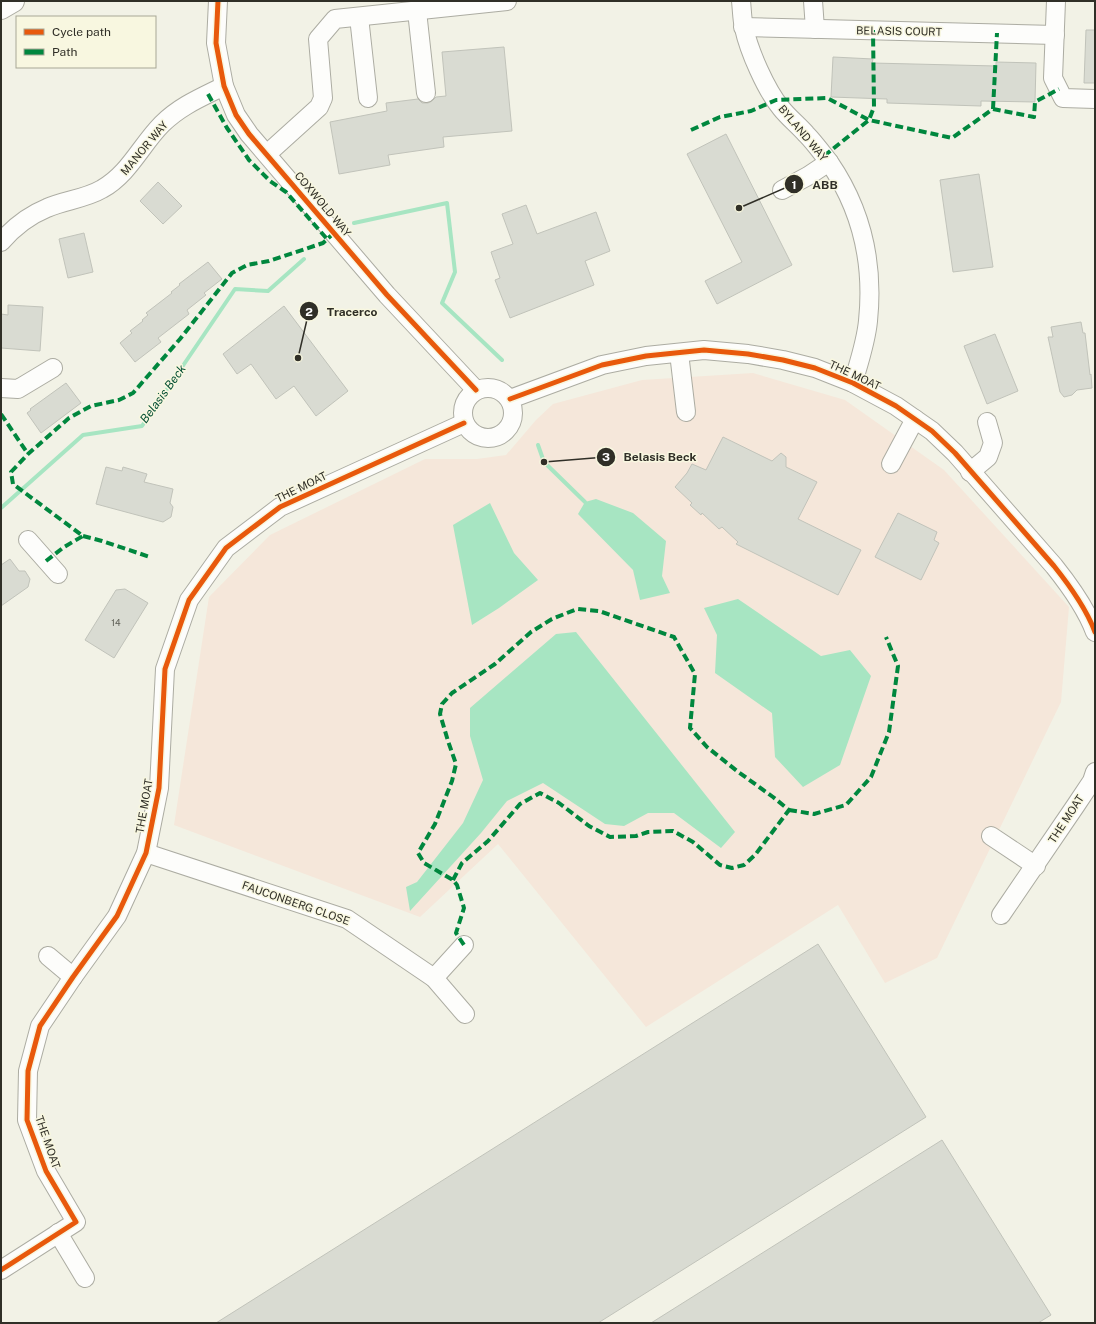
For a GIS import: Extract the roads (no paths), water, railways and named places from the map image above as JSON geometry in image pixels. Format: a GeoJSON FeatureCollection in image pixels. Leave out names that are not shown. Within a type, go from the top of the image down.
{"type":"FeatureCollection","features":[{"type":"Feature","properties":{"kind":"main road"},"geometry":{"type":"LineString","coordinates":[[1,8],[13,1]]}},
{"type":"Feature","properties":{"kind":"street","name":"COXWOLD WAY"},"geometry":{"type":"LineString","coordinates":[[218,1],[216,43],[224,86],[236,115],[249,134],[387,295],[476,390]]}},
{"type":"Feature","properties":{"kind":"street"},"geometry":{"type":"LineString","coordinates":[[267,154],[319,107],[323,98],[318,39],[335,19],[507,1]]}},
{"type":"Feature","properties":{"kind":"street","name":"BYLAND WAY"},"geometry":{"type":"LineString","coordinates":[[741,1],[743,27],[749,47],[769,90],[780,107],[808,135],[829,162],[852,202],[860,225],[867,252],[869,301],[868,322],[863,348],[853,383]]}},
{"type":"Feature","properties":{"kind":"street"},"geometry":{"type":"LineString","coordinates":[[813,1],[815,29]]}},
{"type":"Feature","properties":{"kind":"street"},"geometry":{"type":"LineString","coordinates":[[1056,1],[1053,78],[1063,98],[1095,99]]}},
{"type":"Feature","properties":{"kind":"street"},"geometry":{"type":"LineString","coordinates":[[417,11],[426,93]]}},
{"type":"Feature","properties":{"kind":"street"},"geometry":{"type":"LineString","coordinates":[[359,17],[368,98]]}},
{"type":"Feature","properties":{"kind":"street","name":"BELASIS COURT"},"geometry":{"type":"LineString","coordinates":[[743,27],[1054,35]]}},
{"type":"Feature","properties":{"kind":"street","name":"MANOR WAY"},"geometry":{"type":"LineString","coordinates":[[1,242],[19,224],[32,215],[48,208],[85,197],[103,189],[120,176],[132,163],[161,125],[177,110],[224,86]]}},
{"type":"Feature","properties":{"kind":"street"},"geometry":{"type":"LineString","coordinates":[[782,190],[808,176],[829,162]]}},
{"type":"Feature","properties":{"kind":"street","name":"THE MOAT"},"geometry":{"type":"LineString","coordinates":[[510,399],[602,365],[646,356],[704,350],[748,354],[783,360],[815,368],[853,383],[896,406],[915,419],[932,431],[954,453],[1054,566],[1080,602],[1095,632]]}},
{"type":"Feature","properties":{"kind":"street"},"geometry":{"type":"LineString","coordinates":[[679,353],[686,412]]}},
{"type":"Feature","properties":{"kind":"street"},"geometry":{"type":"LineString","coordinates":[[10,389],[53,368]]}},
{"type":"Feature","properties":{"kind":"street"},"geometry":{"type":"LineString","coordinates":[[488,387],[500,390],[510,399],[514,412],[510,426],[500,436],[486,438],[473,434],[464,423],[462,411],[466,399],[476,390],[488,387]]}},
{"type":"Feature","properties":{"kind":"street"},"geometry":{"type":"LineString","coordinates":[[891,464],[915,419]]}},
{"type":"Feature","properties":{"kind":"street"},"geometry":{"type":"LineString","coordinates":[[970,472],[988,457],[993,443],[987,422]]}},
{"type":"Feature","properties":{"kind":"street","name":"THE MOAT"},"geometry":{"type":"LineString","coordinates":[[1,1270],[76,1222],[46,1171],[27,1120],[28,1071],[40,1026],[117,916],[146,853],[159,788],[165,669],[189,600],[226,548],[280,507],[464,423]]}},
{"type":"Feature","properties":{"kind":"street"},"geometry":{"type":"LineString","coordinates":[[28,540],[58,574]]}},
{"type":"Feature","properties":{"kind":"street","name":"THE MOAT"},"geometry":{"type":"LineString","coordinates":[[1001,915],[1036,866],[1092,781],[1095,772]]}},
{"type":"Feature","properties":{"kind":"street"},"geometry":{"type":"LineString","coordinates":[[991,836],[1036,866]]}},
{"type":"Feature","properties":{"kind":"street","name":"FAUCONBERG CLOSE"},"geometry":{"type":"LineString","coordinates":[[146,853],[347,919],[434,978],[465,1014]]}},
{"type":"Feature","properties":{"kind":"street"},"geometry":{"type":"LineString","coordinates":[[434,978],[464,945]]}},
{"type":"Feature","properties":{"kind":"street"},"geometry":{"type":"LineString","coordinates":[[48,956],[73,977]]}},
{"type":"Feature","properties":{"kind":"street"},"geometry":{"type":"LineString","coordinates":[[58,1233],[85,1278]]}},
{"type":"Feature","properties":{"kind":"waterway","name":"Belasis Beck"},"geometry":{"type":"LineString","coordinates":[[354,223],[447,203],[455,272],[442,303],[502,360]]}},
{"type":"Feature","properties":{"kind":"waterway","name":"Belasis Beck"},"geometry":{"type":"LineString","coordinates":[[1,508],[83,435],[142,426],[235,289],[268,291],[304,259]]}},
{"type":"Feature","properties":{"kind":"waterway","name":"Belasis Beck"},"geometry":{"type":"LineString","coordinates":[[538,445],[544,462],[585,502]]}},
{"type":"Feature","properties":{"kind":"place","name":"ABB"},"geometry":{"type":"Point","coordinates":[739,208]}},
{"type":"Feature","properties":{"kind":"place","name":"Tracerco"},"geometry":{"type":"Point","coordinates":[298,358]}},
{"type":"Feature","properties":{"kind":"place","name":"Belasis Beck"},"geometry":{"type":"Point","coordinates":[544,462]}}]}
